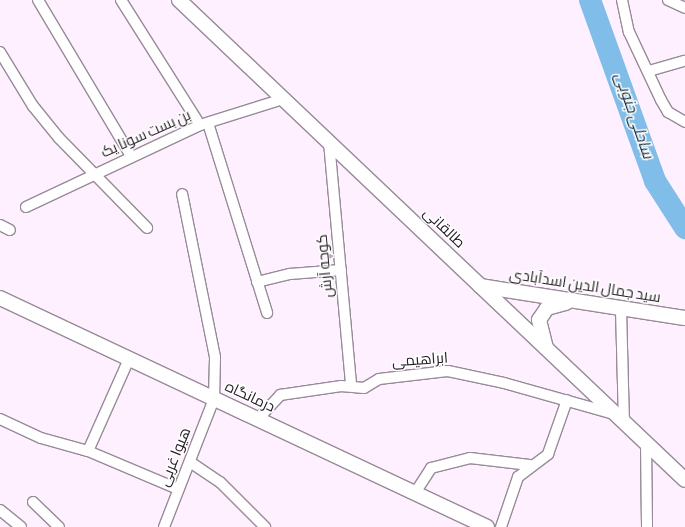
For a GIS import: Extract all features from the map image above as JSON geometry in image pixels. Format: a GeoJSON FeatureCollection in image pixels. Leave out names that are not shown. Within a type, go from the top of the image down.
{"type":"FeatureCollection","features":[{"type":"Feature","properties":{"kind":"main road","name":"طالقانی"},"geometry":{"type":"LineString","coordinates":[[179,0],[685,480]]}},
{"type":"Feature","properties":{"kind":"main road","name":"سید جمال الدین اسدآبادی"},"geometry":{"type":"LineString","coordinates":[[480,286],[570,302],[685,318]]}},
{"type":"Feature","properties":{"kind":"main road","name":"درمانگاه"},"geometry":{"type":"LineString","coordinates":[[0,298],[128,361],[258,419],[486,527]]}},
{"type":"Feature","properties":{"kind":"main road"},"geometry":{"type":"LineString","coordinates":[[546,348],[539,320],[547,308],[570,302]]}},
{"type":"Feature","properties":{"kind":"street"},"geometry":{"type":"LineString","coordinates":[[38,0],[131,156]]}},
{"type":"Feature","properties":{"kind":"street"},"geometry":{"type":"LineString","coordinates":[[121,0],[204,124],[258,282],[267,313]]}},
{"type":"Feature","properties":{"kind":"street"},"geometry":{"type":"LineString","coordinates":[[622,0],[629,32],[668,112],[685,122]]}},
{"type":"Feature","properties":{"kind":"street"},"geometry":{"type":"LineString","coordinates":[[668,0],[685,8]]}},
{"type":"Feature","properties":{"kind":"street"},"geometry":{"type":"LineString","coordinates":[[0,52],[33,106],[92,175],[147,228]]}},
{"type":"Feature","properties":{"kind":"street"},"geometry":{"type":"LineString","coordinates":[[649,71],[685,62]]}},
{"type":"Feature","properties":{"kind":"street","name":"بن بست سونا یک"},"geometry":{"type":"LineString","coordinates":[[26,207],[60,194],[92,175],[131,156],[204,124],[283,98]]}},
{"type":"Feature","properties":{"kind":"street","name":"کوچه آرش"},"geometry":{"type":"LineString","coordinates":[[329,142],[351,386]]}},
{"type":"Feature","properties":{"kind":"street","name":"هیوا غربی"},"geometry":{"type":"LineString","coordinates":[[164,527],[214,399],[215,357],[182,194]]}},
{"type":"Feature","properties":{"kind":"street"},"geometry":{"type":"LineString","coordinates":[[0,226],[10,230]]}},
{"type":"Feature","properties":{"kind":"street"},"geometry":{"type":"LineString","coordinates":[[258,282],[290,274],[341,270]]}},
{"type":"Feature","properties":{"kind":"street"},"geometry":{"type":"LineString","coordinates":[[620,418],[621,309]]}},
{"type":"Feature","properties":{"kind":"street"},"geometry":{"type":"LineString","coordinates":[[88,451],[128,361]]}},
{"type":"Feature","properties":{"kind":"street","name":"ابراهیمی"},"geometry":{"type":"LineString","coordinates":[[258,419],[280,395],[351,386],[364,388],[379,379],[448,371],[567,400],[620,418]]}},
{"type":"Feature","properties":{"kind":"street"},"geometry":{"type":"LineString","coordinates":[[502,527],[518,477],[530,465],[548,454],[567,400]]}},
{"type":"Feature","properties":{"kind":"street"},"geometry":{"type":"LineString","coordinates":[[0,419],[40,438],[88,451],[178,489]]}},
{"type":"Feature","properties":{"kind":"street"},"geometry":{"type":"LineString","coordinates":[[646,443],[646,527]]}},
{"type":"Feature","properties":{"kind":"street"},"geometry":{"type":"LineString","coordinates":[[415,493],[431,468],[470,458],[530,465]]}},
{"type":"Feature","properties":{"kind":"street"},"geometry":{"type":"LineString","coordinates":[[190,462],[220,482],[265,527]]}},
{"type":"Feature","properties":{"kind":"street"},"geometry":{"type":"LineString","coordinates":[[33,502],[59,527]]}},
{"type":"Feature","properties":{"kind":"street"},"geometry":{"type":"LineString","coordinates":[[0,510],[21,527]]}},
{"type":"Feature","properties":{"kind":"waterway","name":"ساحلی جنوبی"},"geometry":{"type":"LineString","coordinates":[[590,0],[655,181],[685,228]]}}]}
